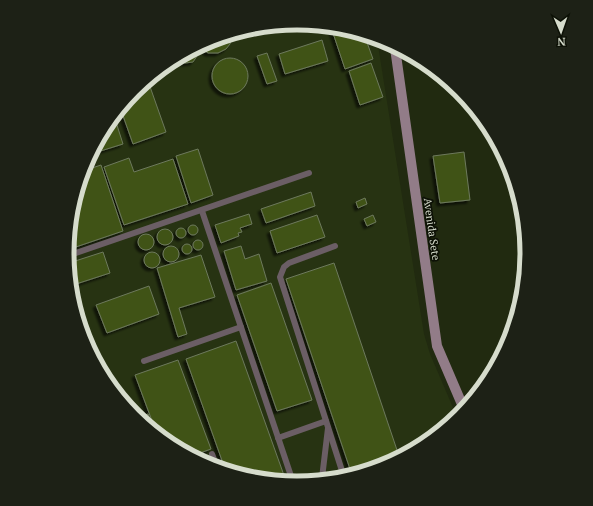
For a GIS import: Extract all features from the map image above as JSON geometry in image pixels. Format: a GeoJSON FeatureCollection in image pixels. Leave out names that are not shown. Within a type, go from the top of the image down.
{"type":"FeatureCollection","features":[{"type":"Feature","properties":{"kind":"street","name":"Avenida Sete"},"geometry":{"type":"LineString","coordinates":[[396,53],[437,346],[461,403]]}},
{"type":"Feature","properties":{"kind":"lane"},"geometry":{"type":"LineString","coordinates":[[74,254],[309,173]]}},
{"type":"Feature","properties":{"kind":"lane"},"geometry":{"type":"LineString","coordinates":[[202,210],[291,476]]}},
{"type":"Feature","properties":{"kind":"lane"},"geometry":{"type":"LineString","coordinates":[[335,246],[289,263],[284,267],[280,277],[342,471]]}},
{"type":"Feature","properties":{"kind":"lane"},"geometry":{"type":"LineString","coordinates":[[144,361],[241,326]]}},
{"type":"Feature","properties":{"kind":"lane"},"geometry":{"type":"LineString","coordinates":[[278,438],[327,424]]}},
{"type":"Feature","properties":{"kind":"lane"},"geometry":{"type":"LineString","coordinates":[[322,474],[327,424]]}},
{"type":"Feature","properties":{"kind":"lane"},"geometry":{"type":"LineString","coordinates":[[212,454],[214,460]]}},
{"type":"Feature","properties":{"kind":"shaded area"},"geometry":{"type":"Polygon","coordinates":[[[282,30],[311,30],[340,34],[378,46],[424,334],[430,354],[454,411],[432,430],[395,453],[368,464],[340,472],[311,476],[282,476],[253,472],[211,459],[185,446],[161,430],[149,421],[129,400],[111,377],[96,352],[85,325],[75,282],[74,238],[75,224],[81,195],[96,154],[111,129],[129,106],[149,85],[185,60],[225,42],[253,34],[267,32],[282,30]]]}},
{"type":"Feature","properties":{"kind":"building"},"geometry":{"type":"Polygon","coordinates":[[[333,33],[367,42],[373,59],[345,69],[333,33]]]}},
{"type":"Feature","properties":{"kind":"building"},"geometry":{"type":"Polygon","coordinates":[[[231,40],[226,49],[218,53],[208,53],[204,50],[231,40]]]}},
{"type":"Feature","properties":{"kind":"building"},"geometry":{"type":"Polygon","coordinates":[[[322,40],[328,61],[285,74],[279,54],[322,40]]]}},
{"type":"Feature","properties":{"kind":"building"},"geometry":{"type":"Polygon","coordinates":[[[267,53],[277,81],[267,84],[257,56],[267,53]]]}},
{"type":"Feature","properties":{"kind":"building"},"geometry":{"type":"Polygon","coordinates":[[[197,54],[197,56],[193,62],[185,63],[183,62],[197,54]]]}},
{"type":"Feature","properties":{"kind":"building"},"geometry":{"type":"Polygon","coordinates":[[[233,58],[243,63],[247,69],[247,83],[243,89],[237,93],[227,94],[217,89],[213,83],[212,73],[217,63],[223,59],[233,58]]]}},
{"type":"Feature","properties":{"kind":"building"},"geometry":{"type":"Polygon","coordinates":[[[371,63],[383,97],[360,105],[349,71],[371,63]]]}},
{"type":"Feature","properties":{"kind":"building"},"geometry":{"type":"Polygon","coordinates":[[[149,85],[166,132],[133,144],[122,114],[149,85]]]}},
{"type":"Feature","properties":{"kind":"building"},"geometry":{"type":"Polygon","coordinates":[[[116,122],[123,144],[97,152],[116,122]]]}},
{"type":"Feature","properties":{"kind":"building"},"geometry":{"type":"Polygon","coordinates":[[[198,149],[213,195],[191,203],[176,156],[198,149]]]}},
{"type":"Feature","properties":{"kind":"building"},"geometry":{"type":"Polygon","coordinates":[[[464,152],[470,200],[440,203],[433,156],[464,152]]]}},
{"type":"Feature","properties":{"kind":"building"},"geometry":{"type":"Polygon","coordinates":[[[129,158],[134,172],[173,159],[188,204],[124,225],[104,167],[129,158]]]}},
{"type":"Feature","properties":{"kind":"building"},"geometry":{"type":"Polygon","coordinates":[[[101,165],[123,231],[74,248],[75,224],[81,195],[90,169],[101,165]]]}},
{"type":"Feature","properties":{"kind":"building"},"geometry":{"type":"Polygon","coordinates":[[[311,192],[315,206],[266,223],[261,209],[311,192]]]}},
{"type":"Feature","properties":{"kind":"building"},"geometry":{"type":"Polygon","coordinates":[[[365,198],[367,204],[358,208],[356,202],[365,198]]]}},
{"type":"Feature","properties":{"kind":"building"},"geometry":{"type":"Polygon","coordinates":[[[249,214],[252,224],[240,228],[242,232],[238,233],[239,236],[221,243],[215,225],[249,214]]]}},
{"type":"Feature","properties":{"kind":"building"},"geometry":{"type":"Polygon","coordinates":[[[317,215],[325,237],[277,253],[270,231],[317,215]]]}},
{"type":"Feature","properties":{"kind":"building"},"geometry":{"type":"Polygon","coordinates":[[[373,215],[376,222],[367,226],[364,219],[373,215]]]}},
{"type":"Feature","properties":{"kind":"building"},"geometry":{"type":"Polygon","coordinates":[[[191,225],[195,225],[197,226],[197,234],[191,235],[188,232],[188,228],[191,225]]]}},
{"type":"Feature","properties":{"kind":"building"},"geometry":{"type":"Polygon","coordinates":[[[179,228],[183,228],[185,229],[185,237],[179,238],[176,235],[176,231],[179,228]]]}},
{"type":"Feature","properties":{"kind":"building"},"geometry":{"type":"Polygon","coordinates":[[[165,229],[171,231],[173,237],[171,243],[165,245],[159,243],[157,237],[159,231],[165,229]]]}},
{"type":"Feature","properties":{"kind":"building"},"geometry":{"type":"Polygon","coordinates":[[[143,234],[149,234],[154,239],[152,248],[149,250],[143,250],[138,245],[138,239],[143,234]]]}},
{"type":"Feature","properties":{"kind":"building"},"geometry":{"type":"Polygon","coordinates":[[[196,240],[200,240],[202,241],[202,249],[196,250],[193,247],[193,243],[196,240]]]}},
{"type":"Feature","properties":{"kind":"building"},"geometry":{"type":"Polygon","coordinates":[[[185,244],[189,244],[191,245],[191,253],[185,254],[182,251],[182,247],[185,244]]]}},
{"type":"Feature","properties":{"kind":"building"},"geometry":{"type":"Polygon","coordinates":[[[171,246],[177,248],[179,254],[177,260],[171,262],[165,260],[163,254],[165,248],[171,246]]]}},
{"type":"Feature","properties":{"kind":"building"},"geometry":{"type":"Polygon","coordinates":[[[241,246],[245,259],[259,254],[267,281],[236,290],[224,251],[241,246]]]}},
{"type":"Feature","properties":{"kind":"building"},"geometry":{"type":"Polygon","coordinates":[[[103,252],[110,273],[75,284],[74,261],[103,252]]]}},
{"type":"Feature","properties":{"kind":"building"},"geometry":{"type":"Polygon","coordinates":[[[149,252],[155,252],[160,257],[158,266],[155,268],[149,268],[144,263],[144,257],[149,252]]]}},
{"type":"Feature","properties":{"kind":"building"},"geometry":{"type":"Polygon","coordinates":[[[201,255],[215,297],[179,308],[187,334],[178,337],[157,268],[201,255]]]}},
{"type":"Feature","properties":{"kind":"building"},"geometry":{"type":"Polygon","coordinates":[[[334,263],[398,452],[382,459],[350,469],[286,279],[334,263]]]}},
{"type":"Feature","properties":{"kind":"building"},"geometry":{"type":"Polygon","coordinates":[[[271,283],[312,400],[277,411],[237,295],[271,283]]]}},
{"type":"Feature","properties":{"kind":"building"},"geometry":{"type":"Polygon","coordinates":[[[149,286],[159,314],[107,333],[96,305],[149,286]]]}},
{"type":"Feature","properties":{"kind":"building"},"geometry":{"type":"Polygon","coordinates":[[[236,341],[284,476],[253,472],[223,463],[186,359],[236,341]]]}},
{"type":"Feature","properties":{"kind":"building"},"geometry":{"type":"Polygon","coordinates":[[[178,360],[211,449],[200,454],[185,446],[153,424],[135,375],[178,360]]]}},
{"type":"Feature","properties":{"kind":"building"},"geometry":{"type":"Polygon","coordinates":[[[148,414],[152,423],[149,421],[144,416],[148,414]]]}}]}
